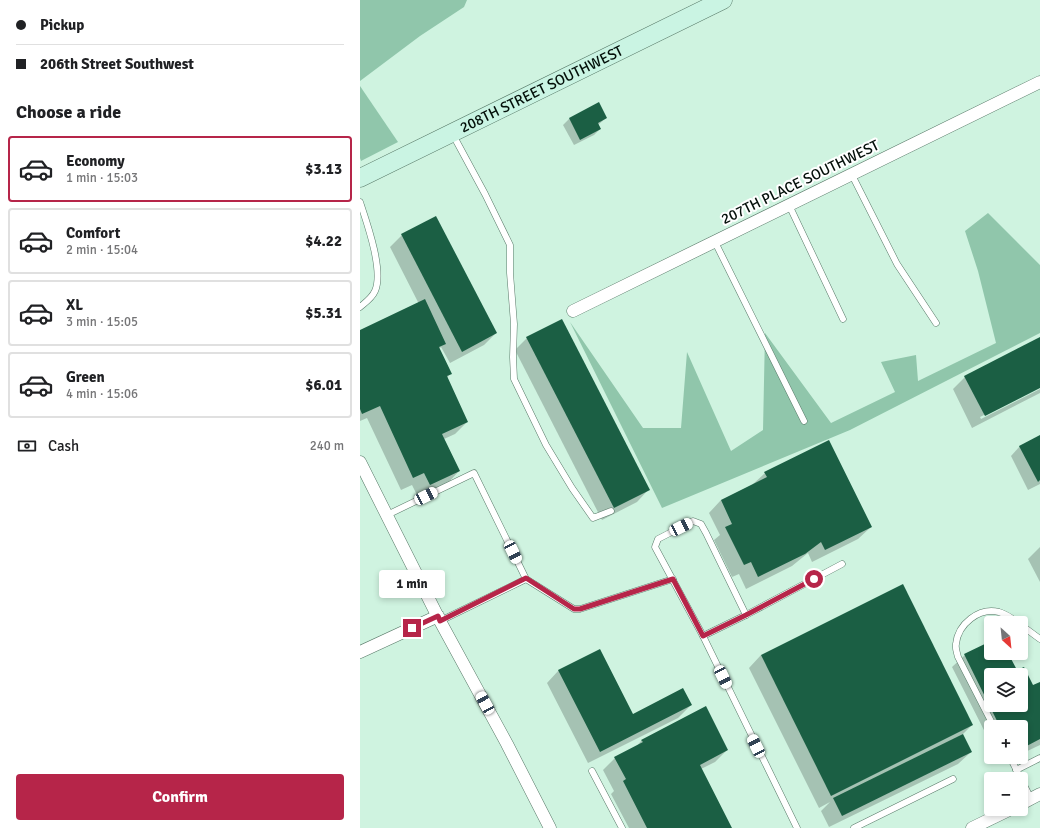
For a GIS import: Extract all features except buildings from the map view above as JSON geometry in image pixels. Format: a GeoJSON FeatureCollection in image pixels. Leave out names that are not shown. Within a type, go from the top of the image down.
{"type":"FeatureCollection","features":[{"type":"Feature","properties":{"kind":"street","name":"208TH STREET SOUTHWEST"},"geometry":{"type":"LineString","coordinates":[[360,178],[722,0]]}},
{"type":"Feature","properties":{"kind":"street","name":"207TH PLACE SOUTHWEST"},"geometry":{"type":"LineString","coordinates":[[573,311],[1040,82]]}},
{"type":"Feature","properties":{"kind":"street"},"geometry":{"type":"LineString","coordinates":[[360,462],[439,619],[507,744],[550,828]]}},
{"type":"Feature","properties":{"kind":"street"},"geometry":{"type":"LineString","coordinates":[[360,652],[439,619]]}},
{"type":"Feature","properties":{"kind":"street"},"geometry":{"type":"LineString","coordinates":[[972,828],[997,816]]}},
{"type":"Feature","properties":{"kind":"lane"},"geometry":{"type":"LineString","coordinates":[[452,133],[485,194],[510,245],[514,324],[514,379],[546,445],[572,488],[593,518],[611,512]]}},
{"type":"Feature","properties":{"kind":"lane"},"geometry":{"type":"LineString","coordinates":[[852,174],[897,264],[936,323]]}},
{"type":"Feature","properties":{"kind":"lane"},"geometry":{"type":"LineString","coordinates":[[360,202],[371,238],[377,266],[375,291],[368,301],[360,307]]}},
{"type":"Feature","properties":{"kind":"lane"},"geometry":{"type":"LineString","coordinates":[[789,205],[843,318]]}},
{"type":"Feature","properties":{"kind":"lane"},"geometry":{"type":"LineString","coordinates":[[715,242],[804,421]]}},
{"type":"Feature","properties":{"kind":"lane"},"geometry":{"type":"LineString","coordinates":[[387,515],[474,473],[526,578],[574,609],[580,609],[673,579]]}},
{"type":"Feature","properties":{"kind":"lane"},"geometry":{"type":"LineString","coordinates":[[746,615],[701,524],[693,521],[658,539],[655,547],[703,636],[797,828]]}},
{"type":"Feature","properties":{"kind":"lane"},"geometry":{"type":"LineString","coordinates":[[703,636],[842,564]]}},
{"type":"Feature","properties":{"kind":"lane"},"geometry":{"type":"LineString","coordinates":[[439,619],[526,578]]}},
{"type":"Feature","properties":{"kind":"lane"},"geometry":{"type":"LineString","coordinates":[[990,720],[958,657],[956,646],[958,634],[964,624],[974,616],[986,612],[999,612],[1007,616]]}},
{"type":"Feature","properties":{"kind":"lane"},"geometry":{"type":"LineString","coordinates":[[1028,630],[1040,639]]}},
{"type":"Feature","properties":{"kind":"lane"},"geometry":{"type":"LineString","coordinates":[[1013,764],[1016,770],[1040,758]]}},
{"type":"Feature","properties":{"kind":"lane"},"geometry":{"type":"LineString","coordinates":[[592,771],[622,828]]}},
{"type":"Feature","properties":{"kind":"lane"},"geometry":{"type":"LineString","coordinates":[[854,828],[953,779]]}},
{"type":"Feature","properties":{"kind":"green space"},"geometry":{"type":"Polygon","coordinates":[[[360,0],[467,0],[464,7],[420,36],[360,81],[360,0]]]}},
{"type":"Feature","properties":{"kind":"green space"},"geometry":{"type":"Polygon","coordinates":[[[360,86],[398,142],[361,161],[360,158],[360,86]]]}},
{"type":"Feature","properties":{"kind":"green space"},"geometry":{"type":"Polygon","coordinates":[[[988,213],[1040,265],[1040,333],[850,430],[662,508],[570,322],[643,428],[681,428],[687,352],[731,451],[763,430],[765,333],[831,423],[895,392],[881,362],[916,355],[918,381],[996,343],[978,271],[965,231],[988,213]]]}},
{"type":"Feature","properties":{"kind":"route"},"geometry":{"type":"LineString","coordinates":[[412,628],[438,616],[440,621],[526,578],[574,609],[580,609],[673,579],[703,636],[814,579]]}}]}
